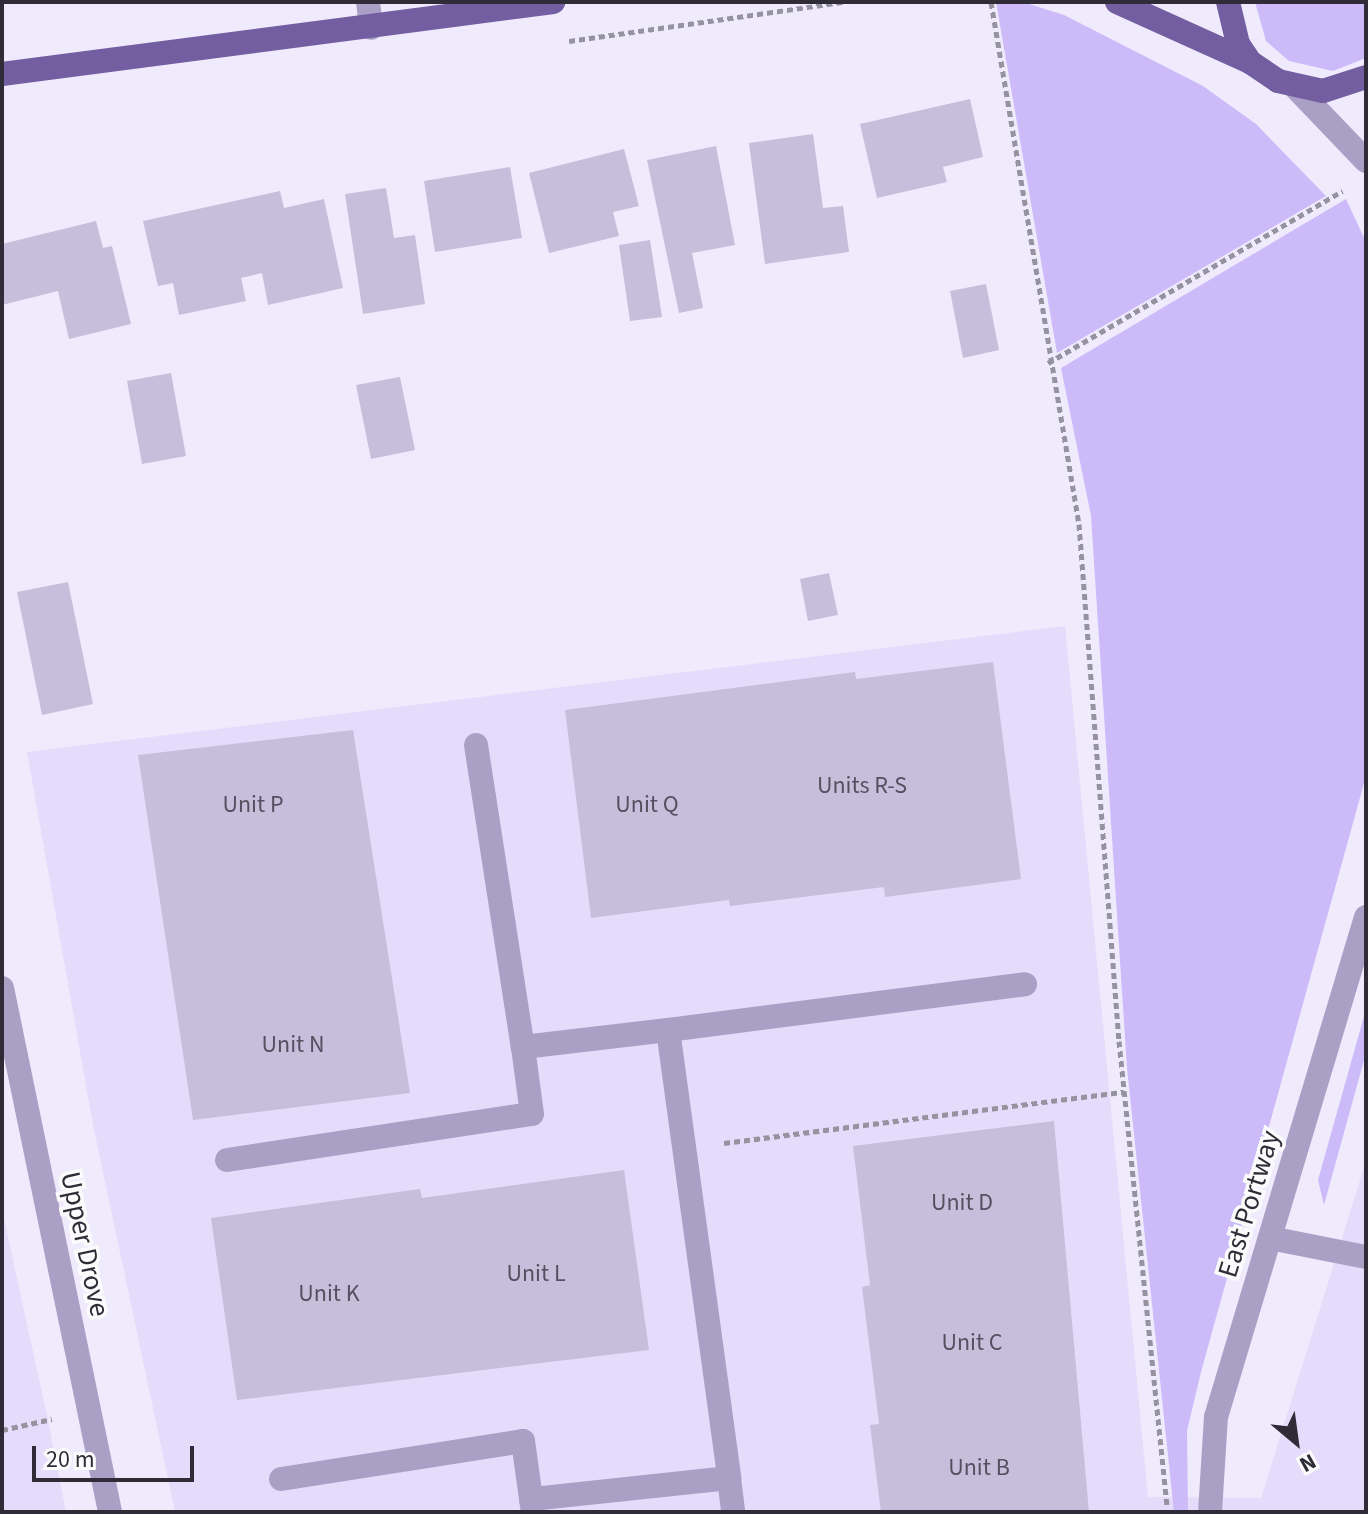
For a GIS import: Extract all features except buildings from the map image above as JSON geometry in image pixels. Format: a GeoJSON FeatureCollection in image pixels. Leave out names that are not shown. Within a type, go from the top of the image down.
{"type":"FeatureCollection","features":[{"type":"Feature","properties":{"kind":"main road"},"geometry":{"type":"LineString","coordinates":[[2,74],[553,2]]}},
{"type":"Feature","properties":{"kind":"main road"},"geometry":{"type":"LineString","coordinates":[[1117,2],[1250,62],[1296,88],[1323,91],[1366,77]]}},
{"type":"Feature","properties":{"kind":"main road"},"geometry":{"type":"LineString","coordinates":[[1228,2],[1231,26],[1250,62]]}},
{"type":"Feature","properties":{"kind":"street"},"geometry":{"type":"LineString","coordinates":[[368,2],[371,28]]}},
{"type":"Feature","properties":{"kind":"street"},"geometry":{"type":"LineString","coordinates":[[1296,88],[1366,161]]}},
{"type":"Feature","properties":{"kind":"street"},"geometry":{"type":"LineString","coordinates":[[227,1160],[532,1114],[476,745]]}},
{"type":"Feature","properties":{"kind":"street","name":"East Portway"},"geometry":{"type":"LineString","coordinates":[[1210,1512],[1216,1417],[1366,917]]}},
{"type":"Feature","properties":{"kind":"street"},"geometry":{"type":"LineString","coordinates":[[523,1047],[1025,984]]}},
{"type":"Feature","properties":{"kind":"street","name":"Upper Drove"},"geometry":{"type":"LineString","coordinates":[[2,988],[110,1512]]}},
{"type":"Feature","properties":{"kind":"street"},"geometry":{"type":"LineString","coordinates":[[668,1030],[733,1512]]}},
{"type":"Feature","properties":{"kind":"street"},"geometry":{"type":"LineString","coordinates":[[1270,1238],[1366,1257]]}},
{"type":"Feature","properties":{"kind":"street"},"geometry":{"type":"LineString","coordinates":[[281,1479],[523,1441],[532,1505],[729,1478]]}},
{"type":"Feature","properties":{"kind":"path"},"geometry":{"type":"LineString","coordinates":[[560,42],[842,2]]}},
{"type":"Feature","properties":{"kind":"path"},"geometry":{"type":"LineString","coordinates":[[991,2],[1048,363],[1079,524],[1124,1092],[1168,1512]]}},
{"type":"Feature","properties":{"kind":"path"},"geometry":{"type":"LineString","coordinates":[[1048,363],[1336,197],[1346,186]]}},
{"type":"Feature","properties":{"kind":"path"},"geometry":{"type":"LineString","coordinates":[[684,1148],[1124,1092]]}},
{"type":"Feature","properties":{"kind":"path"},"geometry":{"type":"LineString","coordinates":[[2,1430],[48,1420]]}},
{"type":"Feature","properties":{"kind":"shaded area"},"geometry":{"type":"Polygon","coordinates":[[[996,2],[1023,2],[1064,15],[1203,86],[1256,124],[1326,196],[1057,353],[996,2]]]}},
{"type":"Feature","properties":{"kind":"shaded area"},"geometry":{"type":"Polygon","coordinates":[[[1255,2],[1366,2],[1366,58],[1333,71],[1289,61],[1266,41],[1255,2]]]}},
{"type":"Feature","properties":{"kind":"shaded area"},"geometry":{"type":"Polygon","coordinates":[[[1346,199],[1366,242],[1366,776],[1201,1372],[1187,1431],[1188,1512],[1174,1512],[1127,1068],[1091,516],[1061,368],[1346,199]]]}},
{"type":"Feature","properties":{"kind":"shaded area"},"geometry":{"type":"Polygon","coordinates":[[[1065,626],[1148,1497],[1261,1498],[1366,1161],[1366,1512],[175,1512],[93,1125],[27,752],[1065,626]]]}},
{"type":"Feature","properties":{"kind":"shaded area"},"geometry":{"type":"Polygon","coordinates":[[[1366,1009],[1366,1053],[1324,1205],[1318,1180],[1366,1009]]]}},
{"type":"Feature","properties":{"kind":"shaded area"},"geometry":{"type":"Polygon","coordinates":[[[2,1210],[48,1420],[66,1512],[2,1512],[2,1210]]]}}]}
